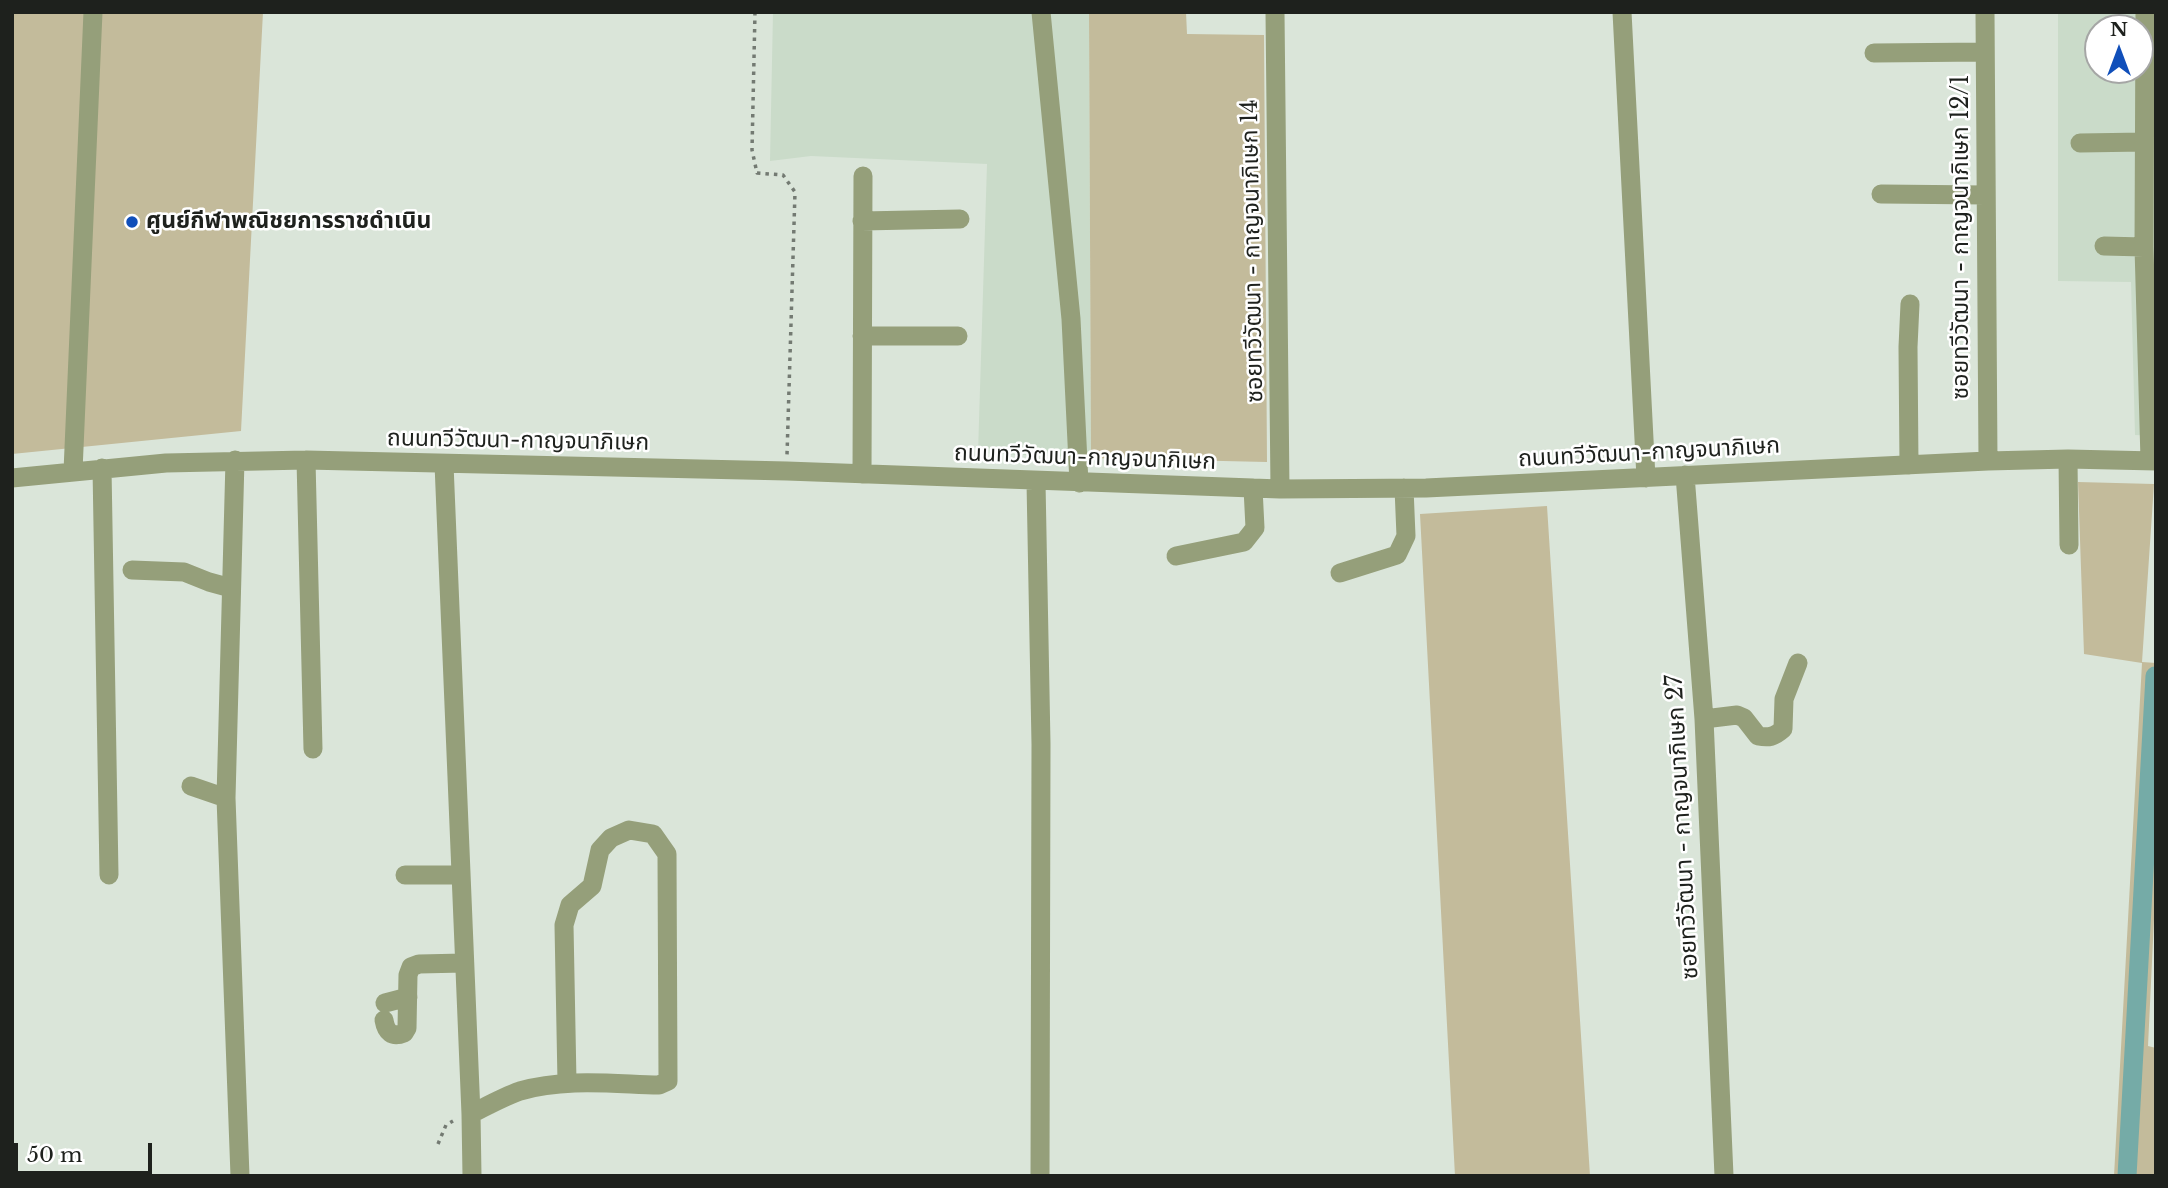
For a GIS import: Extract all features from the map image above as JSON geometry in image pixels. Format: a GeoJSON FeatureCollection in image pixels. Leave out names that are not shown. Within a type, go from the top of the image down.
{"type":"FeatureCollection","features":[{"type":"Feature","properties":{"kind":"street"},"geometry":{"type":"LineString","coordinates":[[73,471],[93,12]]}},
{"type":"Feature","properties":{"kind":"street"},"geometry":{"type":"LineString","coordinates":[[1041,12],[1071,319],[1079,483]]}},
{"type":"Feature","properties":{"kind":"street","name":"ซอยทวีวัฒนา - กาญจนาภิเษก 14"},"geometry":{"type":"LineString","coordinates":[[1275,12],[1280,489]]}},
{"type":"Feature","properties":{"kind":"street"},"geometry":{"type":"LineString","coordinates":[[1622,12],[1646,478]]}},
{"type":"Feature","properties":{"kind":"street","name":"ซอยทวีวัฒนา - กาญจนาภิเษก 12/1"},"geometry":{"type":"LineString","coordinates":[[1985,12],[1988,461]]}},
{"type":"Feature","properties":{"kind":"street"},"geometry":{"type":"LineString","coordinates":[[2145,12],[2144,247],[2153,461]]}},
{"type":"Feature","properties":{"kind":"street"},"geometry":{"type":"LineString","coordinates":[[1874,53],[1985,52]]}},
{"type":"Feature","properties":{"kind":"street"},"geometry":{"type":"LineString","coordinates":[[2080,144],[2144,142]]}},
{"type":"Feature","properties":{"kind":"street"},"geometry":{"type":"LineString","coordinates":[[862,474],[863,176]]}},
{"type":"Feature","properties":{"kind":"street"},"geometry":{"type":"LineString","coordinates":[[1881,194],[1986,195]]}},
{"type":"Feature","properties":{"kind":"street"},"geometry":{"type":"LineString","coordinates":[[862,221],[960,219]]}},
{"type":"Feature","properties":{"kind":"street"},"geometry":{"type":"LineString","coordinates":[[2104,246],[2144,247]]}},
{"type":"Feature","properties":{"kind":"street"},"geometry":{"type":"LineString","coordinates":[[1909,465],[1910,304]]}},
{"type":"Feature","properties":{"kind":"street"},"geometry":{"type":"LineString","coordinates":[[862,336],[958,336]]}},
{"type":"Feature","properties":{"kind":"street"},"geometry":{"type":"LineString","coordinates":[[2068,459],[2069,545]]}},
{"type":"Feature","properties":{"kind":"street"},"geometry":{"type":"LineString","coordinates":[[236,460],[226,798],[240,1176]]}},
{"type":"Feature","properties":{"kind":"street"},"geometry":{"type":"LineString","coordinates":[[306,460],[313,749]]}},
{"type":"Feature","properties":{"kind":"street","name":"ถนนทวีวัฒนา-กาญจนาภิเษก"},"geometry":{"type":"LineString","coordinates":[[12,478],[166,463],[306,460],[787,471],[1280,489],[1404,488],[1988,461],[2153,461]]}},
{"type":"Feature","properties":{"kind":"street"},"geometry":{"type":"LineString","coordinates":[[444,464],[472,1176]]}},
{"type":"Feature","properties":{"kind":"street"},"geometry":{"type":"LineString","coordinates":[[102,468],[109,875]]}},
{"type":"Feature","properties":{"kind":"street","name":"ซอยทวีวัฒนา - กาญจนาภิเษก 27"},"geometry":{"type":"LineString","coordinates":[[1685,475],[1704,719],[1724,1176]]}},
{"type":"Feature","properties":{"kind":"street"},"geometry":{"type":"LineString","coordinates":[[1036,481],[1041,744],[1040,1176]]}},
{"type":"Feature","properties":{"kind":"street"},"geometry":{"type":"LineString","coordinates":[[1176,556],[1244,542],[1255,528],[1253,488]]}},
{"type":"Feature","properties":{"kind":"street"},"geometry":{"type":"LineString","coordinates":[[1340,573],[1397,555],[1405,536],[1404,488]]}},
{"type":"Feature","properties":{"kind":"street"},"geometry":{"type":"LineString","coordinates":[[132,570],[184,572],[231,588]]}},
{"type":"Feature","properties":{"kind":"street"},"geometry":{"type":"LineString","coordinates":[[1704,719],[1737,715],[1744,718],[1758,736],[1776,736],[1783,729],[1784,699],[1798,663]]}},
{"type":"Feature","properties":{"kind":"street"},"geometry":{"type":"LineString","coordinates":[[191,786],[226,798]]}},
{"type":"Feature","properties":{"kind":"street"},"geometry":{"type":"LineString","coordinates":[[471,1114],[519,1091],[567,1082],[659,1085],[668,1081],[667,854],[653,834],[629,830],[611,838],[600,850],[592,886],[570,905],[564,925],[567,1082]]}},
{"type":"Feature","properties":{"kind":"street"},"geometry":{"type":"LineString","coordinates":[[405,875],[461,875]]}},
{"type":"Feature","properties":{"kind":"street"},"geometry":{"type":"LineString","coordinates":[[408,996],[385,1012],[386,1029],[390,1034],[397,1036],[407,1028],[408,996],[408,975],[411,967],[419,964],[464,963]]}},
{"type":"Feature","properties":{"kind":"path"},"geometry":{"type":"LineString","coordinates":[[755,12],[752,149],[757,173],[783,175],[795,192],[787,471]]}},
{"type":"Feature","properties":{"kind":"shaded area","name":"ศูนย์กีฬาพณิชยการราชดำเนิน"},"geometry":{"type":"Polygon","coordinates":[[[12,12],[263,12],[241,431],[12,454],[12,12]]]}},
{"type":"Feature","properties":{"kind":"shaded area"},"geometry":{"type":"Polygon","coordinates":[[[773,12],[1089,12],[1091,458],[978,453],[987,164],[811,156],[770,161],[773,12]]]}},
{"type":"Feature","properties":{"kind":"shaded area"},"geometry":{"type":"Polygon","coordinates":[[[1089,12],[1186,12],[1187,34],[1264,35],[1267,462],[1091,458],[1089,12]]]}},
{"type":"Feature","properties":{"kind":"shaded area"},"geometry":{"type":"Polygon","coordinates":[[[2058,12],[2156,12],[2156,436],[2135,435],[2131,282],[2058,281],[2058,12]]]}},
{"type":"Feature","properties":{"kind":"shaded area"},"geometry":{"type":"Polygon","coordinates":[[[2078,482],[2154,484],[2142,662],[2156,663],[2156,918],[2148,1046],[2156,1048],[2156,1176],[2114,1176],[2142,663],[2084,654],[2078,482]]]}},
{"type":"Feature","properties":{"kind":"shaded area"},"geometry":{"type":"Polygon","coordinates":[[[1547,506],[1590,1176],[1455,1176],[1420,514],[1547,506]]]}},
{"type":"Feature","properties":{"kind":"waterway"},"geometry":{"type":"LineString","coordinates":[[2127,1176],[2155,676]]}},
{"type":"Feature","properties":{"kind":"place","name":"ศูนย์กีฬาพณิชยการราชดำเนิน"},"geometry":{"type":"Point","coordinates":[132,222]}}]}
